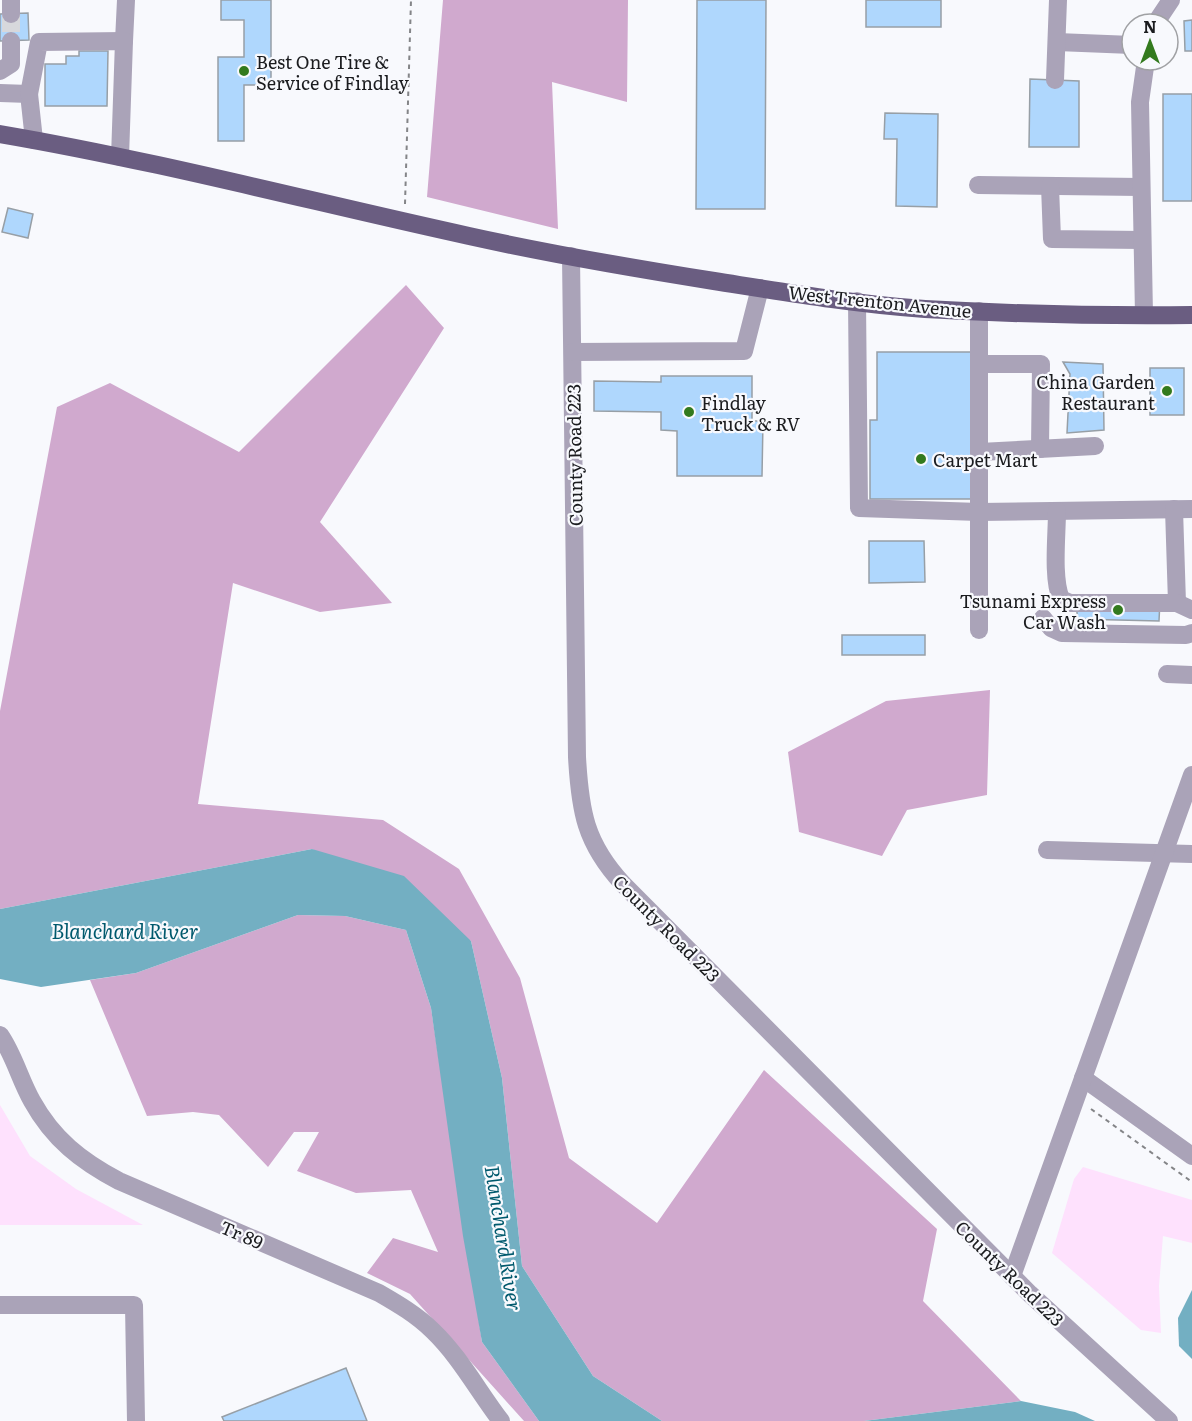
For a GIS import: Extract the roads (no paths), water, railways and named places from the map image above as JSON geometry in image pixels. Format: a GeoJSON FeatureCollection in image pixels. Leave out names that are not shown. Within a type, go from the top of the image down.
{"type":"FeatureCollection","features":[{"type":"Feature","properties":{"kind":"main road","name":"West Trenton Avenue"},"geometry":{"type":"LineString","coordinates":[[0,134],[120,157],[471,237],[759,288],[922,309],[1192,315]]}},
{"type":"Feature","properties":{"kind":"street"},"geometry":{"type":"LineString","coordinates":[[120,157],[126,0]]}},
{"type":"Feature","properties":{"kind":"street"},"geometry":{"type":"LineString","coordinates":[[1055,80],[1058,0]]}},
{"type":"Feature","properties":{"kind":"street"},"geometry":{"type":"LineString","coordinates":[[34,140],[29,93],[39,42],[124,40]]}},
{"type":"Feature","properties":{"kind":"street"},"geometry":{"type":"LineString","coordinates":[[0,71],[11,64],[11,41]]}},
{"type":"Feature","properties":{"kind":"street"},"geometry":{"type":"LineString","coordinates":[[1057,42],[1120,45]]}},
{"type":"Feature","properties":{"kind":"street"},"geometry":{"type":"LineString","coordinates":[[1144,72],[1140,102],[1144,315]]}},
{"type":"Feature","properties":{"kind":"street"},"geometry":{"type":"LineString","coordinates":[[0,93],[29,93]]}},
{"type":"Feature","properties":{"kind":"street"},"geometry":{"type":"LineString","coordinates":[[978,185],[1141,187]]}},
{"type":"Feature","properties":{"kind":"street"},"geometry":{"type":"LineString","coordinates":[[1050,186],[1052,239],[1142,240]]}},
{"type":"Feature","properties":{"kind":"street","name":"County Road 223"},"geometry":{"type":"LineString","coordinates":[[571,256],[577,757],[582,810],[597,850],[608,868],[622,884],[1012,1276],[1169,1421]]}},
{"type":"Feature","properties":{"kind":"street"},"geometry":{"type":"LineString","coordinates":[[573,352],[744,351],[759,288]]}},
{"type":"Feature","properties":{"kind":"street"},"geometry":{"type":"LineString","coordinates":[[857,301],[859,508],[980,512],[1183,509],[1175,562],[1184,607],[1070,603],[1061,599],[1057,584],[1057,511]]}},
{"type":"Feature","properties":{"kind":"street"},"geometry":{"type":"LineString","coordinates":[[979,630],[980,311]]}},
{"type":"Feature","properties":{"kind":"street"},"geometry":{"type":"LineString","coordinates":[[980,363],[1041,364],[1040,449]]}},
{"type":"Feature","properties":{"kind":"street"},"geometry":{"type":"LineString","coordinates":[[980,452],[1095,447]]}},
{"type":"Feature","properties":{"kind":"street"},"geometry":{"type":"LineString","coordinates":[[1043,618],[1051,628],[1062,633],[1186,635],[1192,633]]}},
{"type":"Feature","properties":{"kind":"street"},"geometry":{"type":"LineString","coordinates":[[1167,674],[1192,675]]}},
{"type":"Feature","properties":{"kind":"street"},"geometry":{"type":"LineString","coordinates":[[1012,1276],[1192,775]]}},
{"type":"Feature","properties":{"kind":"street"},"geometry":{"type":"LineString","coordinates":[[1047,850],[1192,854]]}},
{"type":"Feature","properties":{"kind":"street","name":"Tr 89"},"geometry":{"type":"LineString","coordinates":[[0,1035],[32,1102],[57,1137],[90,1166],[119,1181],[369,1289],[407,1310],[432,1330],[454,1355],[501,1421]]}},
{"type":"Feature","properties":{"kind":"street"},"geometry":{"type":"LineString","coordinates":[[1083,1078],[1192,1156]]}},
{"type":"Feature","properties":{"kind":"street"},"geometry":{"type":"LineString","coordinates":[[0,1305],[134,1305],[136,1421]]}},
{"type":"Feature","properties":{"kind":"water","name":"Blanchard River"},"geometry":{"type":"Polygon","coordinates":[[[312,849],[404,876],[471,941],[502,1078],[522,1266],[593,1376],[662,1421],[539,1421],[482,1342],[463,1236],[431,1008],[406,930],[345,916],[298,915],[136,973],[41,987],[0,979],[0,909],[312,849]]]}},
{"type":"Feature","properties":{"kind":"water"},"geometry":{"type":"Polygon","coordinates":[[[1192,1290],[1192,1359],[1179,1346],[1178,1318],[1192,1290]]]}},
{"type":"Feature","properties":{"kind":"water"},"geometry":{"type":"Polygon","coordinates":[[[1021,1401],[1075,1412],[1095,1421],[864,1421],[1021,1401]]]}},
{"type":"Feature","properties":{"kind":"tunnel"},"geometry":{"type":"LineString","coordinates":[[11,14],[11,41]]}},
{"type":"Feature","properties":{"kind":"place","name":"Best One Tire & Service of Findlay"},"geometry":{"type":"Point","coordinates":[244,71]}},
{"type":"Feature","properties":{"kind":"place","name":"China Garden Restaurant"},"geometry":{"type":"Point","coordinates":[1167,391]}},
{"type":"Feature","properties":{"kind":"place","name":"Findlay Truck & RV"},"geometry":{"type":"Point","coordinates":[689,412]}},
{"type":"Feature","properties":{"kind":"place","name":"Carpet Mart"},"geometry":{"type":"Point","coordinates":[921,459]}},
{"type":"Feature","properties":{"kind":"place","name":"Tsunami Express Car Wash"},"geometry":{"type":"Point","coordinates":[1118,610]}}]}
